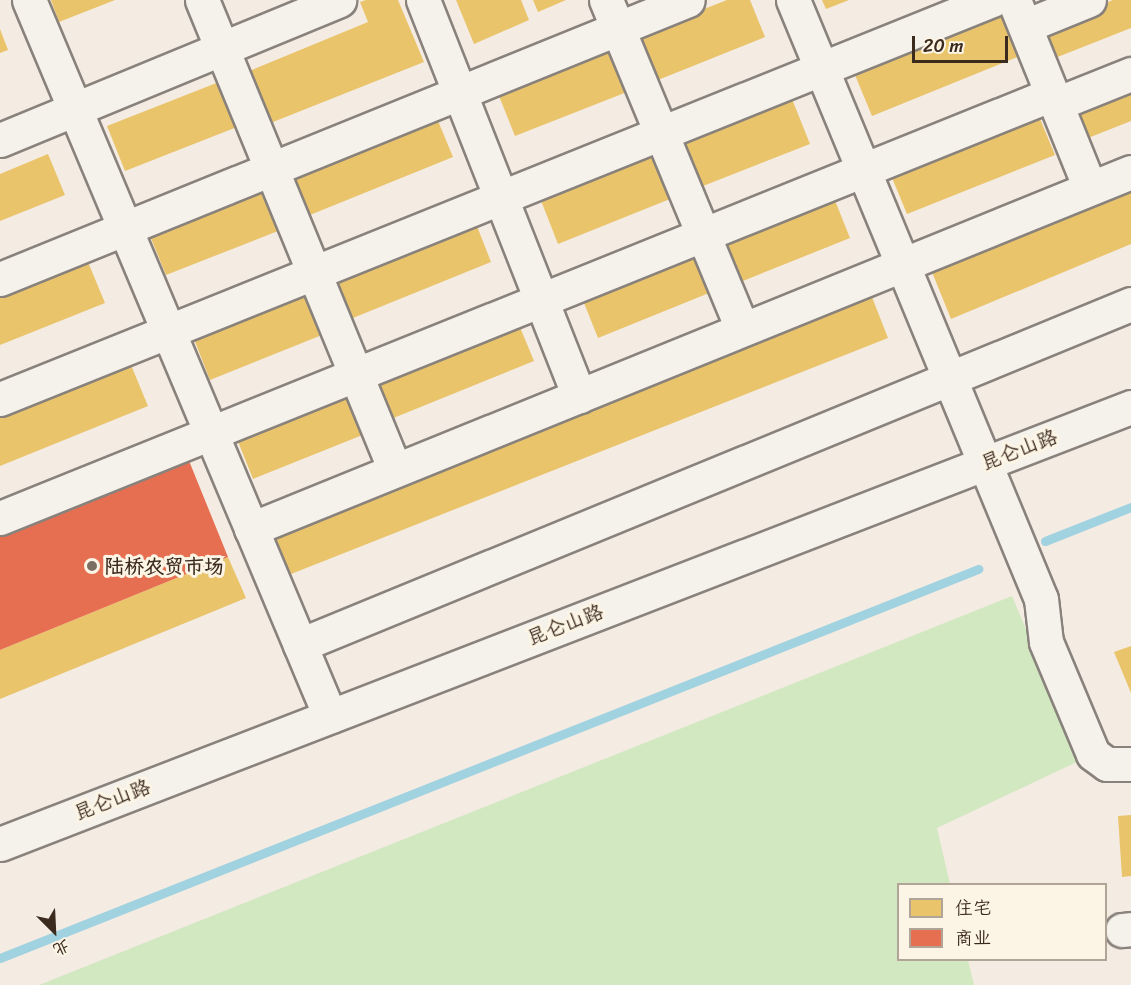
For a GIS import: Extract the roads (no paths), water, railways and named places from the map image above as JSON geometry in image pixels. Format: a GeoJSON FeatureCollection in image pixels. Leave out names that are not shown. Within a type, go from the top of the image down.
{"type":"FeatureCollection","features":[{"type":"Feature","properties":{"kind":"street"},"geometry":{"type":"LineString","coordinates":[[29,0],[330,716]]}},
{"type":"Feature","properties":{"kind":"street"},"geometry":{"type":"LineString","coordinates":[[202,0],[395,470]]}},
{"type":"Feature","properties":{"kind":"street"},"geometry":{"type":"LineString","coordinates":[[0,140],[339,0]]}},
{"type":"Feature","properties":{"kind":"street"},"geometry":{"type":"LineString","coordinates":[[423,0],[579,396]]}},
{"type":"Feature","properties":{"kind":"street"},"geometry":{"type":"LineString","coordinates":[[0,279],[459,93],[612,14],[688,0]]}},
{"type":"Feature","properties":{"kind":"street"},"geometry":{"type":"LineString","coordinates":[[793,0],[983,464],[1041,599],[1046,642],[1093,754],[1107,764],[1131,764]]}},
{"type":"Feature","properties":{"kind":"street"},"geometry":{"type":"LineString","coordinates":[[0,399],[992,0]]}},
{"type":"Feature","properties":{"kind":"street"},"geometry":{"type":"LineString","coordinates":[[1089,0],[1020,13],[1090,188]]}},
{"type":"Feature","properties":{"kind":"street"},"geometry":{"type":"LineString","coordinates":[[612,14],[742,329]]}},
{"type":"Feature","properties":{"kind":"street"},"geometry":{"type":"LineString","coordinates":[[2,511],[211,433],[862,170],[1054,99],[1131,74]]}},
{"type":"Feature","properties":{"kind":"street"},"geometry":{"type":"LineString","coordinates":[[251,529],[1131,172]]}},
{"type":"Feature","properties":{"kind":"street"},"geometry":{"type":"LineString","coordinates":[[300,645],[1131,304]]}},
{"type":"Feature","properties":{"kind":"street","name":"昆仑山路"},"geometry":{"type":"LineString","coordinates":[[0,844],[1131,407]]}},
{"type":"Feature","properties":{"kind":"waterway"},"geometry":{"type":"LineString","coordinates":[[1045,541],[1131,507]]}},
{"type":"Feature","properties":{"kind":"waterway"},"geometry":{"type":"LineString","coordinates":[[0,958],[978,569]]}},
{"type":"Feature","properties":{"kind":"place","name":"陆桥农贸市场"},"geometry":{"type":"Point","coordinates":[92,566]}}]}
